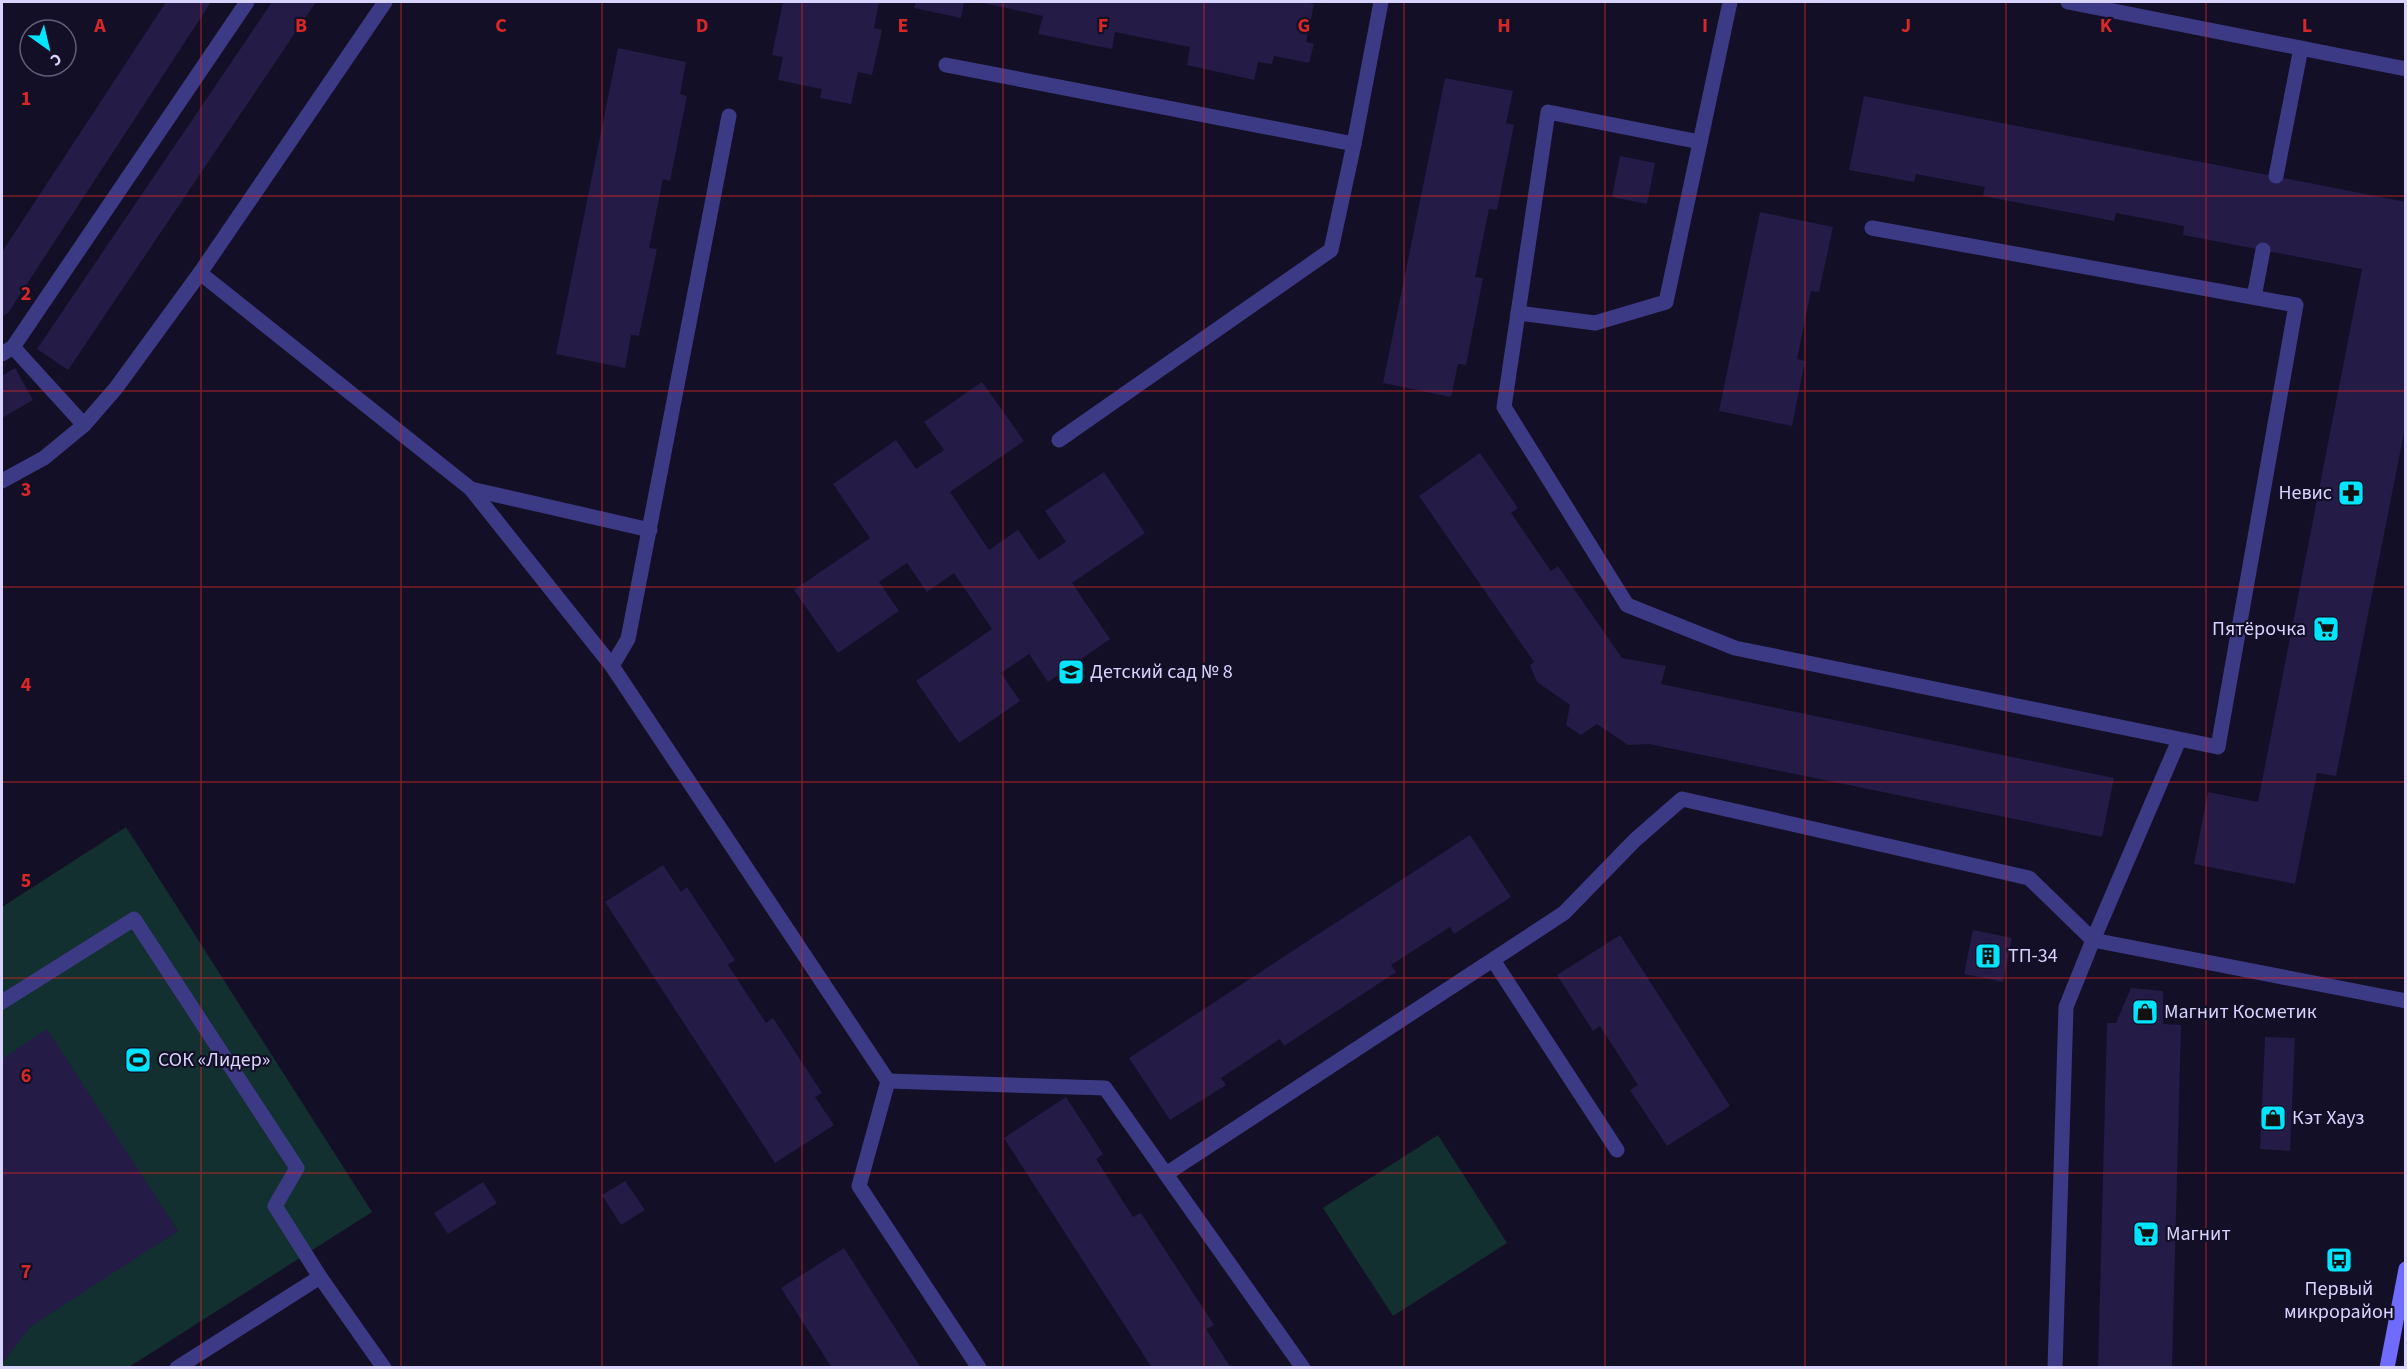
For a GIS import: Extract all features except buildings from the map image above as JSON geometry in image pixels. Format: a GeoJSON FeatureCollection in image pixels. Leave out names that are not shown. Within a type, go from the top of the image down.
{"type":"FeatureCollection","features":[{"type":"Feature","properties":{"kind":"street"},"geometry":{"type":"LineString","coordinates":[[84,424],[7,351],[247,2]]}},
{"type":"Feature","properties":{"kind":"street"},"geometry":{"type":"LineString","coordinates":[[2,481],[44,458],[84,424],[116,388],[200,273],[384,2]]}},
{"type":"Feature","properties":{"kind":"street"},"geometry":{"type":"LineString","coordinates":[[1059,440],[1331,250],[1381,2]]}},
{"type":"Feature","properties":{"kind":"street"},"geometry":{"type":"LineString","coordinates":[[1518,314],[1594,323],[1666,303],[1730,2]]}},
{"type":"Feature","properties":{"kind":"street"},"geometry":{"type":"LineString","coordinates":[[2068,2],[2406,69]]}},
{"type":"Feature","properties":{"kind":"street"},"geometry":{"type":"LineString","coordinates":[[2276,176],[2301,48]]}},
{"type":"Feature","properties":{"kind":"street"},"geometry":{"type":"LineString","coordinates":[[946,65],[1354,144]]}},
{"type":"Feature","properties":{"kind":"street"},"geometry":{"type":"LineString","coordinates":[[1700,142],[1548,112],[1504,407],[1627,605],[1735,648],[2218,747],[2296,305],[1872,228]]}},
{"type":"Feature","properties":{"kind":"street"},"geometry":{"type":"LineString","coordinates":[[612,666],[628,639],[729,116]]}},
{"type":"Feature","properties":{"kind":"street"},"geometry":{"type":"LineString","coordinates":[[2254,297],[2263,250]]}},
{"type":"Feature","properties":{"kind":"street"},"geometry":{"type":"LineString","coordinates":[[200,273],[471,489],[612,666],[888,1081],[859,1186],[980,1368]]}},
{"type":"Feature","properties":{"kind":"street"},"geometry":{"type":"LineString","coordinates":[[471,489],[650,530]]}},
{"type":"Feature","properties":{"kind":"street"},"geometry":{"type":"LineString","coordinates":[[2055,1368],[2066,1007],[2092,940],[2179,740]]}},
{"type":"Feature","properties":{"kind":"street"},"geometry":{"type":"LineString","coordinates":[[1166,1174],[1564,913],[1635,840],[1682,799],[2029,878],[2092,940],[2406,1001]]}},
{"type":"Feature","properties":{"kind":"street"},"geometry":{"type":"LineString","coordinates":[[2,1002],[134,919],[297,1167],[274,1206],[320,1277],[384,1368]]}},
{"type":"Feature","properties":{"kind":"street"},"geometry":{"type":"LineString","coordinates":[[1493,960],[1617,1150]]}},
{"type":"Feature","properties":{"kind":"street"},"geometry":{"type":"LineString","coordinates":[[888,1081],[1105,1088],[1303,1368]]}},
{"type":"Feature","properties":{"kind":"street"},"geometry":{"type":"LineString","coordinates":[[2387,1368],[2406,1269]]}},
{"type":"Feature","properties":{"kind":"street"},"geometry":{"type":"LineString","coordinates":[[177,1368],[320,1277]]}},
{"type":"Feature","properties":{"kind":"green space","name":"СОК «Лидер»"},"geometry":{"type":"Polygon","coordinates":[[[126,827],[372,1212],[129,1367],[2,1368],[2,907],[126,827]]]}},
{"type":"Feature","properties":{"kind":"green space"},"geometry":{"type":"Polygon","coordinates":[[[1438,1135],[1507,1243],[1393,1316],[1323,1208],[1438,1135]]]}},
{"type":"Feature","properties":{"kind":"place","name":"Невис"},"geometry":{"type":"Point","coordinates":[2351,493]}},
{"type":"Feature","properties":{"kind":"place","name":"Пятёрочка"},"geometry":{"type":"Point","coordinates":[2326,629]}},
{"type":"Feature","properties":{"kind":"place","name":"Детский сад № 8"},"geometry":{"type":"Point","coordinates":[1071,672]}},
{"type":"Feature","properties":{"kind":"place","name":"ТП-34"},"geometry":{"type":"Point","coordinates":[1988,956]}},
{"type":"Feature","properties":{"kind":"place","name":"Магнит Косметик"},"geometry":{"type":"Point","coordinates":[2145,1012]}},
{"type":"Feature","properties":{"kind":"place","name":"СОК «Лидер»"},"geometry":{"type":"Point","coordinates":[138,1060]}},
{"type":"Feature","properties":{"kind":"place","name":"Кэт Хауз"},"geometry":{"type":"Point","coordinates":[2273,1118]}},
{"type":"Feature","properties":{"kind":"place","name":"Магнит"},"geometry":{"type":"Point","coordinates":[2146,1234]}},
{"type":"Feature","properties":{"kind":"place","name":"Первый микрорайон"},"geometry":{"type":"Point","coordinates":[2339,1260]}}]}
